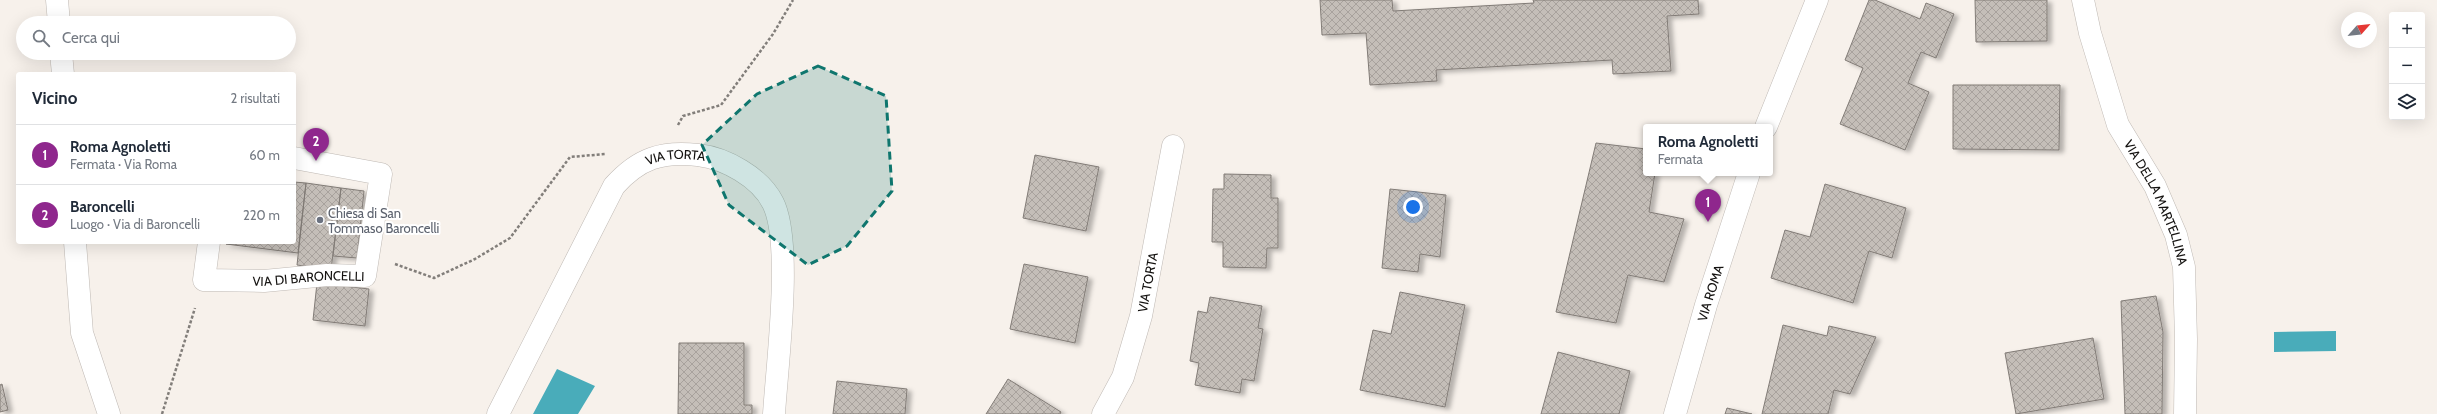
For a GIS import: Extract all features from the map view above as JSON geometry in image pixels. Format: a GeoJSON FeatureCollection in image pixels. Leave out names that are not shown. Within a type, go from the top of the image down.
{"type":"FeatureCollection","features":[{"type":"Feature","properties":{"kind":"street"},"geometry":{"type":"LineString","coordinates":[[57,0],[58,16]]}},
{"type":"Feature","properties":{"kind":"street"},"geometry":{"type":"LineString","coordinates":[[1767,124],[1817,0]]}},
{"type":"Feature","properties":{"kind":"street","name":"VIA DELLA MARTELLINA"},"geometry":{"type":"LineString","coordinates":[[2083,0],[2090,33],[2118,125],[2155,186],[2176,235],[2184,267],[2186,339],[2184,414]]}},
{"type":"Feature","properties":{"kind":"street"},"geometry":{"type":"LineString","coordinates":[[62,60],[63,72]]}},
{"type":"Feature","properties":{"kind":"street","name":"VIA TORTA"},"geometry":{"type":"LineString","coordinates":[[1103,414],[1123,377],[1141,316],[1173,146]]}},
{"type":"Feature","properties":{"kind":"street","name":"VIA TORTA"},"geometry":{"type":"LineString","coordinates":[[498,414],[614,186],[631,169],[646,160],[662,154],[681,153],[705,156],[742,171],[764,190],[772,202],[778,217],[781,238],[782,289],[774,414]]}},
{"type":"Feature","properties":{"kind":"street","name":"VIA DI BARONCELLI"},"geometry":{"type":"LineString","coordinates":[[204,280],[264,281],[327,275],[365,276],[381,174],[296,158]]}},
{"type":"Feature","properties":{"kind":"street","name":"VIA ROMA"},"geometry":{"type":"LineString","coordinates":[[1676,414],[1706,305],[1748,176]]}},
{"type":"Feature","properties":{"kind":"street"},"geometry":{"type":"LineString","coordinates":[[75,244],[82,333],[109,414]]}},
{"type":"Feature","properties":{"kind":"street"},"geometry":{"type":"LineString","coordinates":[[204,280],[209,244]]}},
{"type":"Feature","properties":{"kind":"path"},"geometry":{"type":"LineString","coordinates":[[162,414],[204,280]]}},
{"type":"Feature","properties":{"kind":"highlighted area"},"geometry":{"type":"Polygon","coordinates":[[[818,66],[886,96],[892,191],[847,246],[808,265],[729,205],[702,145],[757,94],[818,66]]]}},
{"type":"Feature","properties":{"kind":"water"},"geometry":{"type":"Polygon","coordinates":[[[2336,331],[2336,351],[2274,352],[2274,332],[2336,331]]]}},
{"type":"Feature","properties":{"kind":"water"},"geometry":{"type":"Polygon","coordinates":[[[557,369],[595,386],[578,414],[533,414],[557,369]]]}},
{"type":"Feature","properties":{"kind":"building"},"geometry":{"type":"Polygon","coordinates":[[[1320,0],[1392,0],[1393,11],[1534,3],[1533,0],[1698,0],[1699,14],[1667,16],[1671,71],[1613,74],[1612,60],[1436,70],[1437,81],[1370,85],[1366,33],[1322,35],[1320,0]]]}},
{"type":"Feature","properties":{"kind":"building"},"geometry":{"type":"Polygon","coordinates":[[[1869,0],[1875,0],[1920,19],[1926,3],[1954,14],[1936,58],[1921,52],[1908,83],[1929,92],[1905,150],[1840,124],[1863,68],[1845,60],[1869,0]]]}},
{"type":"Feature","properties":{"kind":"building"},"geometry":{"type":"Polygon","coordinates":[[[1975,0],[2047,0],[2047,41],[1976,42],[1975,0]]]}},
{"type":"Feature","properties":{"kind":"building"},"geometry":{"type":"Polygon","coordinates":[[[1953,85],[2060,85],[2059,150],[1953,149],[1953,85]]]}},
{"type":"Feature","properties":{"kind":"building"},"geometry":{"type":"Polygon","coordinates":[[[1596,143],[1643,149],[1643,176],[1655,176],[1649,212],[1684,219],[1664,282],[1628,275],[1616,323],[1556,312],[1596,143]]]}},
{"type":"Feature","properties":{"kind":"building"},"geometry":{"type":"Polygon","coordinates":[[[1035,155],[1099,167],[1086,231],[1023,218],[1035,155]]]}},
{"type":"Feature","properties":{"kind":"building"},"geometry":{"type":"Polygon","coordinates":[[[1224,174],[1271,175],[1271,198],[1278,198],[1278,248],[1267,248],[1266,268],[1223,267],[1223,242],[1212,242],[1213,189],[1224,189],[1224,174]]]}},
{"type":"Feature","properties":{"kind":"building"},"geometry":{"type":"Polygon","coordinates":[[[296,182],[306,183],[298,253],[226,244],[296,244],[296,182]]]}},
{"type":"Feature","properties":{"kind":"building","name":"Chiesa di San Tommaso Baroncelli"},"geometry":{"type":"Polygon","coordinates":[[[306,183],[341,188],[331,270],[297,265],[306,183]]]}},
{"type":"Feature","properties":{"kind":"building"},"geometry":{"type":"Polygon","coordinates":[[[1825,184],[1906,208],[1892,258],[1869,251],[1853,303],[1771,278],[1785,230],[1810,237],[1825,184]]]}},
{"type":"Feature","properties":{"kind":"building"},"geometry":{"type":"Polygon","coordinates":[[[341,188],[364,191],[357,258],[333,256],[341,188]]]}},
{"type":"Feature","properties":{"kind":"building"},"geometry":{"type":"Polygon","coordinates":[[[1390,189],[1446,195],[1440,257],[1420,254],[1418,272],[1382,268],[1390,189]]]}},
{"type":"Feature","properties":{"kind":"building"},"geometry":{"type":"Polygon","coordinates":[[[1024,264],[1088,277],[1075,343],[1010,329],[1024,264]]]}},
{"type":"Feature","properties":{"kind":"building"},"geometry":{"type":"Polygon","coordinates":[[[317,283],[369,289],[365,326],[313,320],[317,283]]]}},
{"type":"Feature","properties":{"kind":"building"},"geometry":{"type":"Polygon","coordinates":[[[1400,292],[1465,305],[1445,407],[1360,390],[1373,330],[1391,334],[1400,292]]]}},
{"type":"Feature","properties":{"kind":"building"},"geometry":{"type":"Polygon","coordinates":[[[2156,296],[2163,332],[2162,414],[2125,414],[2121,301],[2156,296]]]}},
{"type":"Feature","properties":{"kind":"building"},"geometry":{"type":"Polygon","coordinates":[[[1210,297],[1262,306],[1258,328],[1263,329],[1254,381],[1242,379],[1240,393],[1195,385],[1199,363],[1190,361],[1198,311],[1207,313],[1210,297]]]}},
{"type":"Feature","properties":{"kind":"building"},"geometry":{"type":"Polygon","coordinates":[[[1783,325],[1827,336],[1829,326],[1876,337],[1850,394],[1834,390],[1828,414],[1762,414],[1783,325]]]}},
{"type":"Feature","properties":{"kind":"building"},"geometry":{"type":"Polygon","coordinates":[[[2093,338],[2104,399],[2016,414],[2005,353],[2093,338]]]}},
{"type":"Feature","properties":{"kind":"building"},"geometry":{"type":"Polygon","coordinates":[[[679,343],[744,343],[744,405],[752,405],[752,414],[678,414],[679,343]]]}},
{"type":"Feature","properties":{"kind":"building"},"geometry":{"type":"Polygon","coordinates":[[[1558,352],[1630,371],[1619,414],[1541,414],[1558,352]]]}},
{"type":"Feature","properties":{"kind":"building"},"geometry":{"type":"Polygon","coordinates":[[[1008,379],[1061,412],[1060,414],[986,414],[1008,379]]]}},
{"type":"Feature","properties":{"kind":"building"},"geometry":{"type":"Polygon","coordinates":[[[837,381],[907,389],[905,414],[833,414],[837,381]]]}},
{"type":"Feature","properties":{"kind":"building"},"geometry":{"type":"Polygon","coordinates":[[[2,384],[8,410],[0,412],[0,385],[2,384]]]}},
{"type":"Feature","properties":{"kind":"building"},"geometry":{"type":"Polygon","coordinates":[[[1727,408],[1752,414],[1725,414],[1727,408]]]}},
{"type":"Feature","properties":{"kind":"place","name":"Baroncelli"},"geometry":{"type":"Point","coordinates":[316,161]}},
{"type":"Feature","properties":{"kind":"place","name":"Chiesa di San Tommaso Baroncelli"},"geometry":{"type":"Point","coordinates":[320,220]}},
{"type":"Feature","properties":{"kind":"place","name":"Roma Agnoletti"},"geometry":{"type":"Point","coordinates":[1708,222]}}]}
